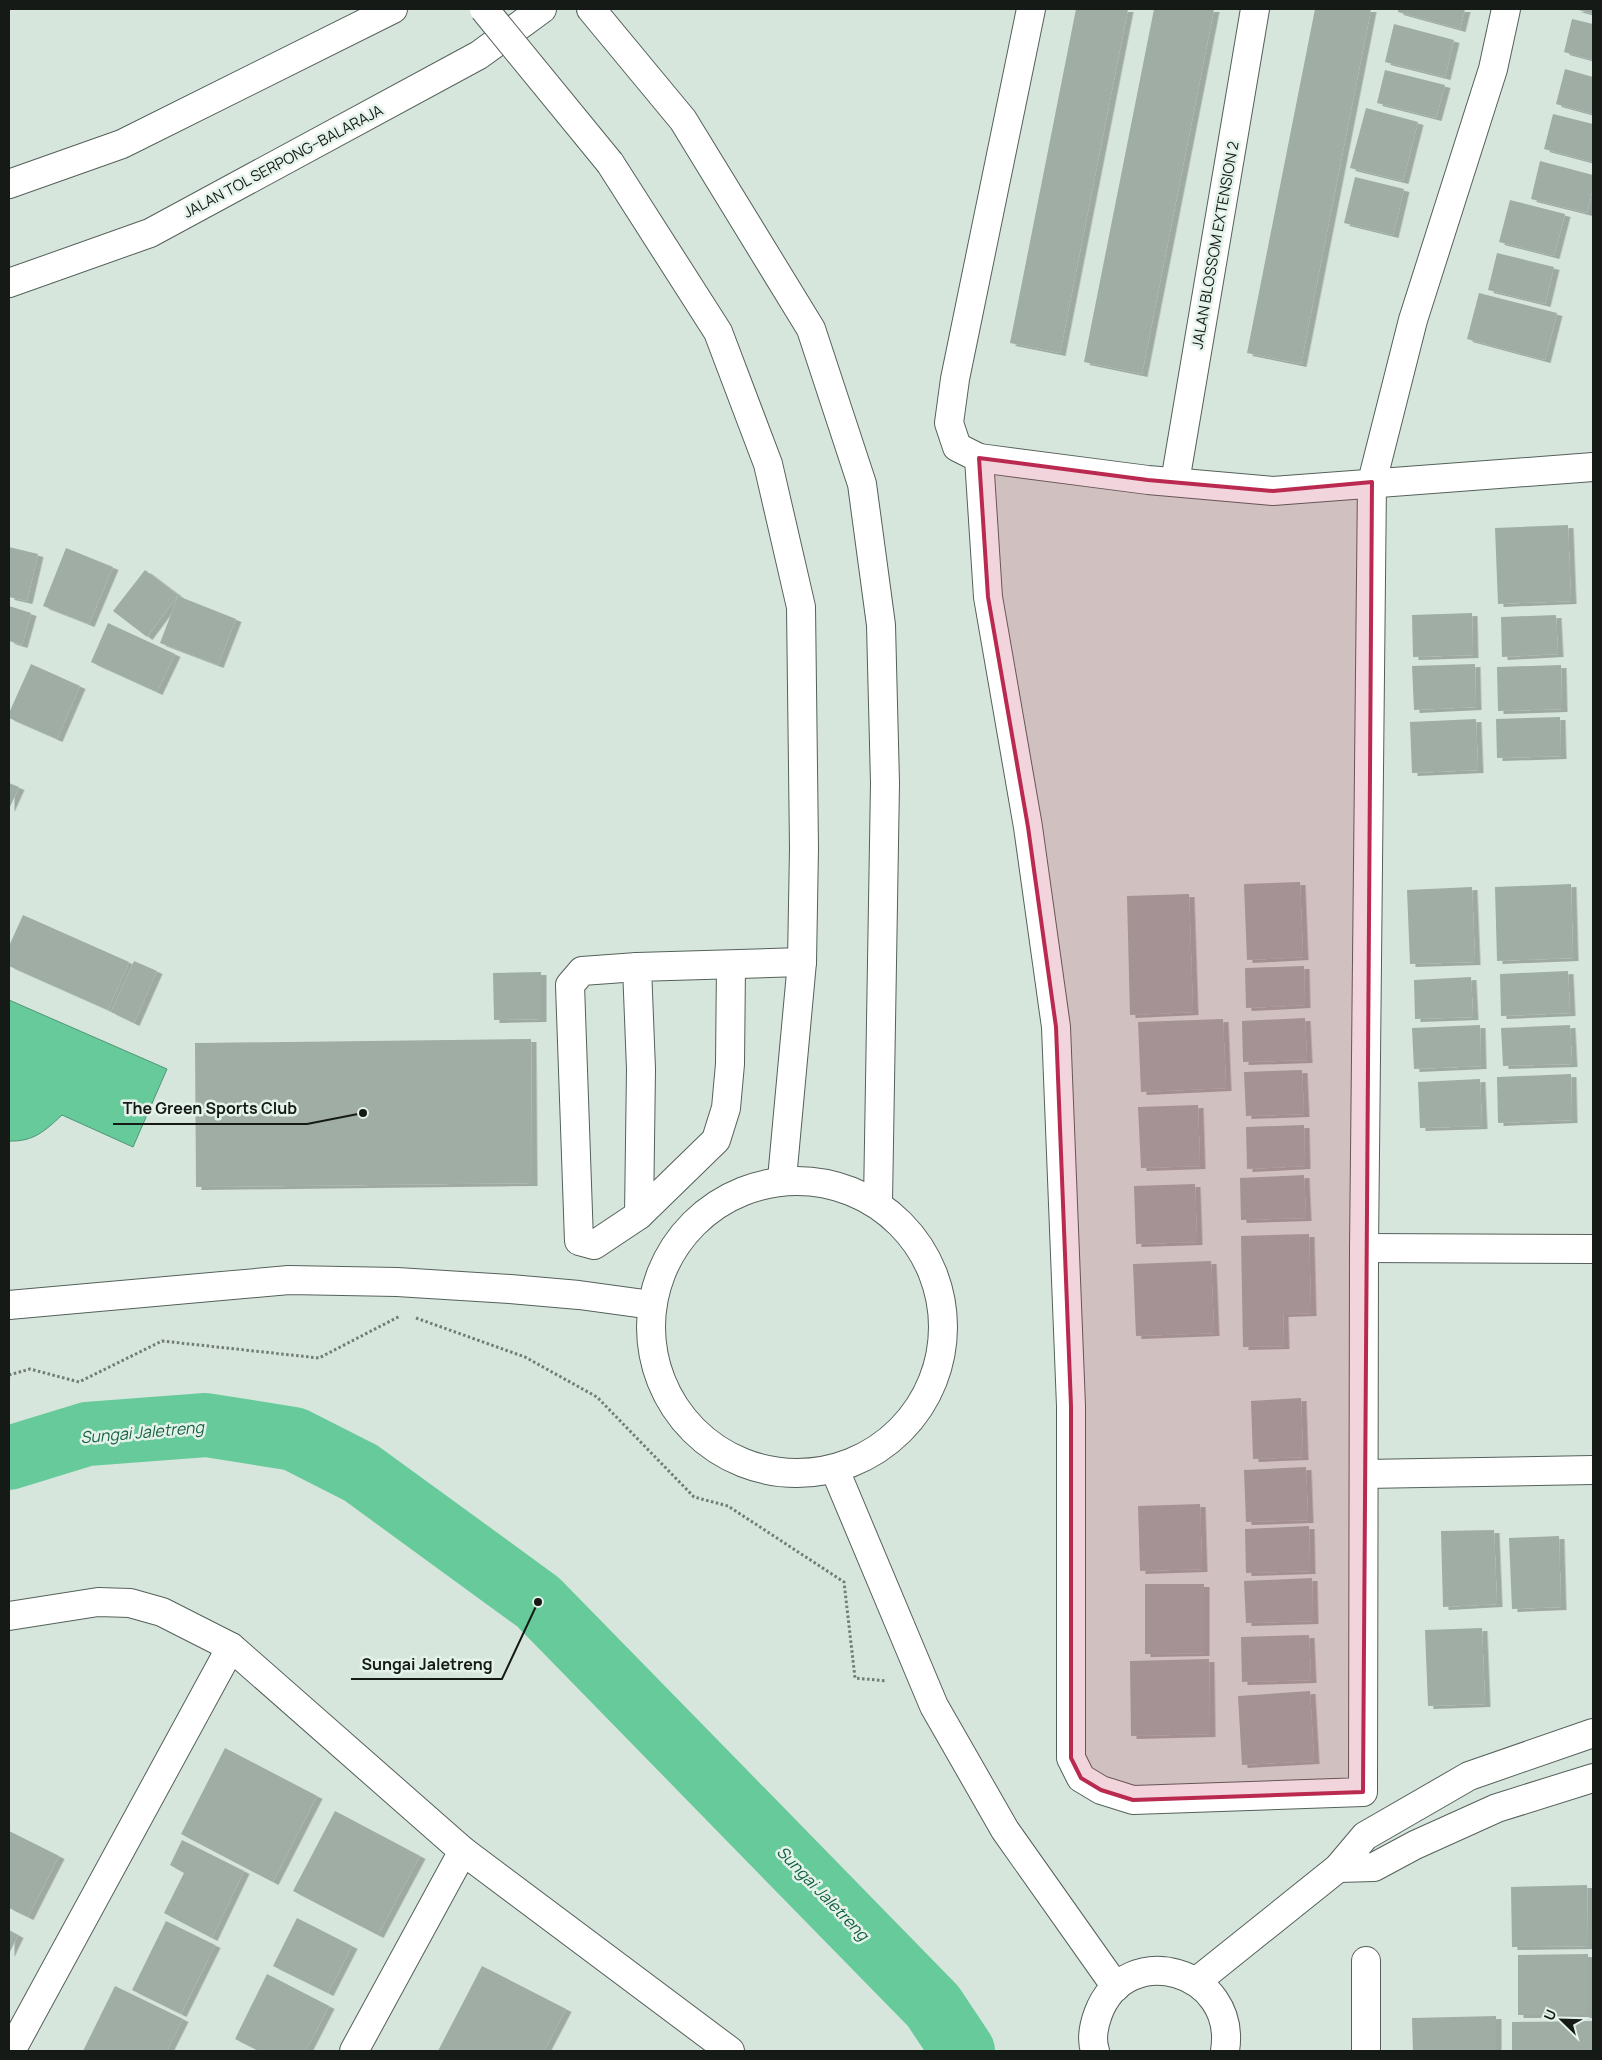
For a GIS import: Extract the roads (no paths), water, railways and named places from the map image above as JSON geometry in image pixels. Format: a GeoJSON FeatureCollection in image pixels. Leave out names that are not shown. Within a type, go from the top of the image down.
{"type":"FeatureCollection","features":[{"type":"Feature","properties":{"kind":"main road"},"geometry":{"type":"LineString","coordinates":[[9,184],[122,144],[393,9]]}},
{"type":"Feature","properties":{"kind":"main road"},"geometry":{"type":"LineString","coordinates":[[484,9],[610,163],[718,332],[768,464],[801,607],[804,848],[802,962],[782,1179]]}},
{"type":"Feature","properties":{"kind":"main road","name":"JALAN TOL SERPONG–BALARAJA"},"geometry":{"type":"LineString","coordinates":[[9,283],[150,233],[479,55],[542,9]]}},
{"type":"Feature","properties":{"kind":"main road"},"geometry":{"type":"LineString","coordinates":[[591,9],[683,120],[811,329],[862,484],[881,625],[885,783],[878,1202]]}},
{"type":"Feature","properties":{"kind":"main road"},"geometry":{"type":"LineString","coordinates":[[1031,9],[955,379],[949,423],[957,447],[979,458],[1174,482],[1273,490],[1593,467]]}},
{"type":"Feature","properties":{"kind":"main road","name":"JALAN BLOSSOM EXTENSION 2"},"geometry":{"type":"LineString","coordinates":[[1174,482],[1255,9]]}},
{"type":"Feature","properties":{"kind":"main road"},"geometry":{"type":"LineString","coordinates":[[979,458],[988,597],[1028,827],[1056,1027],[1071,1406],[1071,1758],[1082,1778],[1101,1790],[1133,1800],[1363,1792],[1364,1248],[1372,482],[1413,320],[1493,69],[1506,9]]}},
{"type":"Feature","properties":{"kind":"main road"},"geometry":{"type":"LineString","coordinates":[[731,965],[730,1064],[726,1108],[716,1140],[639,1215],[594,1245],[580,1241],[570,985],[576,975],[582,971],[683,964],[731,965],[802,962]]}},
{"type":"Feature","properties":{"kind":"main road"},"geometry":{"type":"LineString","coordinates":[[637,967],[641,1069],[639,1215]]}},
{"type":"Feature","properties":{"kind":"main road"},"geometry":{"type":"LineString","coordinates":[[782,1179],[832,1183],[878,1202],[914,1235],[937,1278],[945,1325],[937,1373],[914,1417],[879,1450],[834,1470],[786,1474],[739,1464],[699,1437],[668,1400],[652,1354],[652,1305],[667,1258],[696,1220],[736,1192],[782,1179]]}},
{"type":"Feature","properties":{"kind":"main road"},"geometry":{"type":"LineString","coordinates":[[1364,1248],[1593,1249]]}},
{"type":"Feature","properties":{"kind":"main road"},"geometry":{"type":"LineString","coordinates":[[9,1305],[289,1280],[397,1282],[510,1289],[579,1295],[652,1305]]}},
{"type":"Feature","properties":{"kind":"main road"},"geometry":{"type":"LineString","coordinates":[[834,1470],[934,1706],[1005,1830],[1116,1987]]}},
{"type":"Feature","properties":{"kind":"main road"},"geometry":{"type":"LineString","coordinates":[[1364,1474],[1593,1470]]}},
{"type":"Feature","properties":{"kind":"main road"},"geometry":{"type":"LineString","coordinates":[[9,1616],[98,1602],[130,1603],[162,1612],[231,1647],[463,1851],[730,2051]]}},
{"type":"Feature","properties":{"kind":"main road"},"geometry":{"type":"LineString","coordinates":[[11,2051],[231,1647]]}},
{"type":"Feature","properties":{"kind":"main road"},"geometry":{"type":"LineString","coordinates":[[1197,1981],[1338,1868],[1366,1836],[1469,1776],[1593,1733]]}},
{"type":"Feature","properties":{"kind":"main road"},"geometry":{"type":"LineString","coordinates":[[1338,1868],[1374,1867],[1415,1845],[1497,1808],[1593,1778]]}},
{"type":"Feature","properties":{"kind":"main road"},"geometry":{"type":"LineString","coordinates":[[354,2051],[463,1851]]}},
{"type":"Feature","properties":{"kind":"main road"},"geometry":{"type":"LineString","coordinates":[[1366,1961],[1366,2051]]}},
{"type":"Feature","properties":{"kind":"main road"},"geometry":{"type":"LineString","coordinates":[[1095,2051],[1094,2026],[1102,2005],[1116,1987],[1134,1976],[1156,1971],[1178,1972],[1197,1981],[1213,1996],[1224,2016],[1227,2038],[1225,2051]]}},
{"type":"Feature","properties":{"kind":"waterway","name":"Sungai Jaletreng"},"geometry":{"type":"LineString","coordinates":[[9,1458],[87,1434],[206,1425],[294,1439],[361,1473],[538,1602],[933,2006],[963,2051]]}},
{"type":"Feature","properties":{"kind":"place","name":"The Green Sports Club"},"geometry":{"type":"Point","coordinates":[363,1113]}},
{"type":"Feature","properties":{"kind":"place","name":"Sungai Jaletreng"},"geometry":{"type":"Point","coordinates":[538,1602]}}]}
